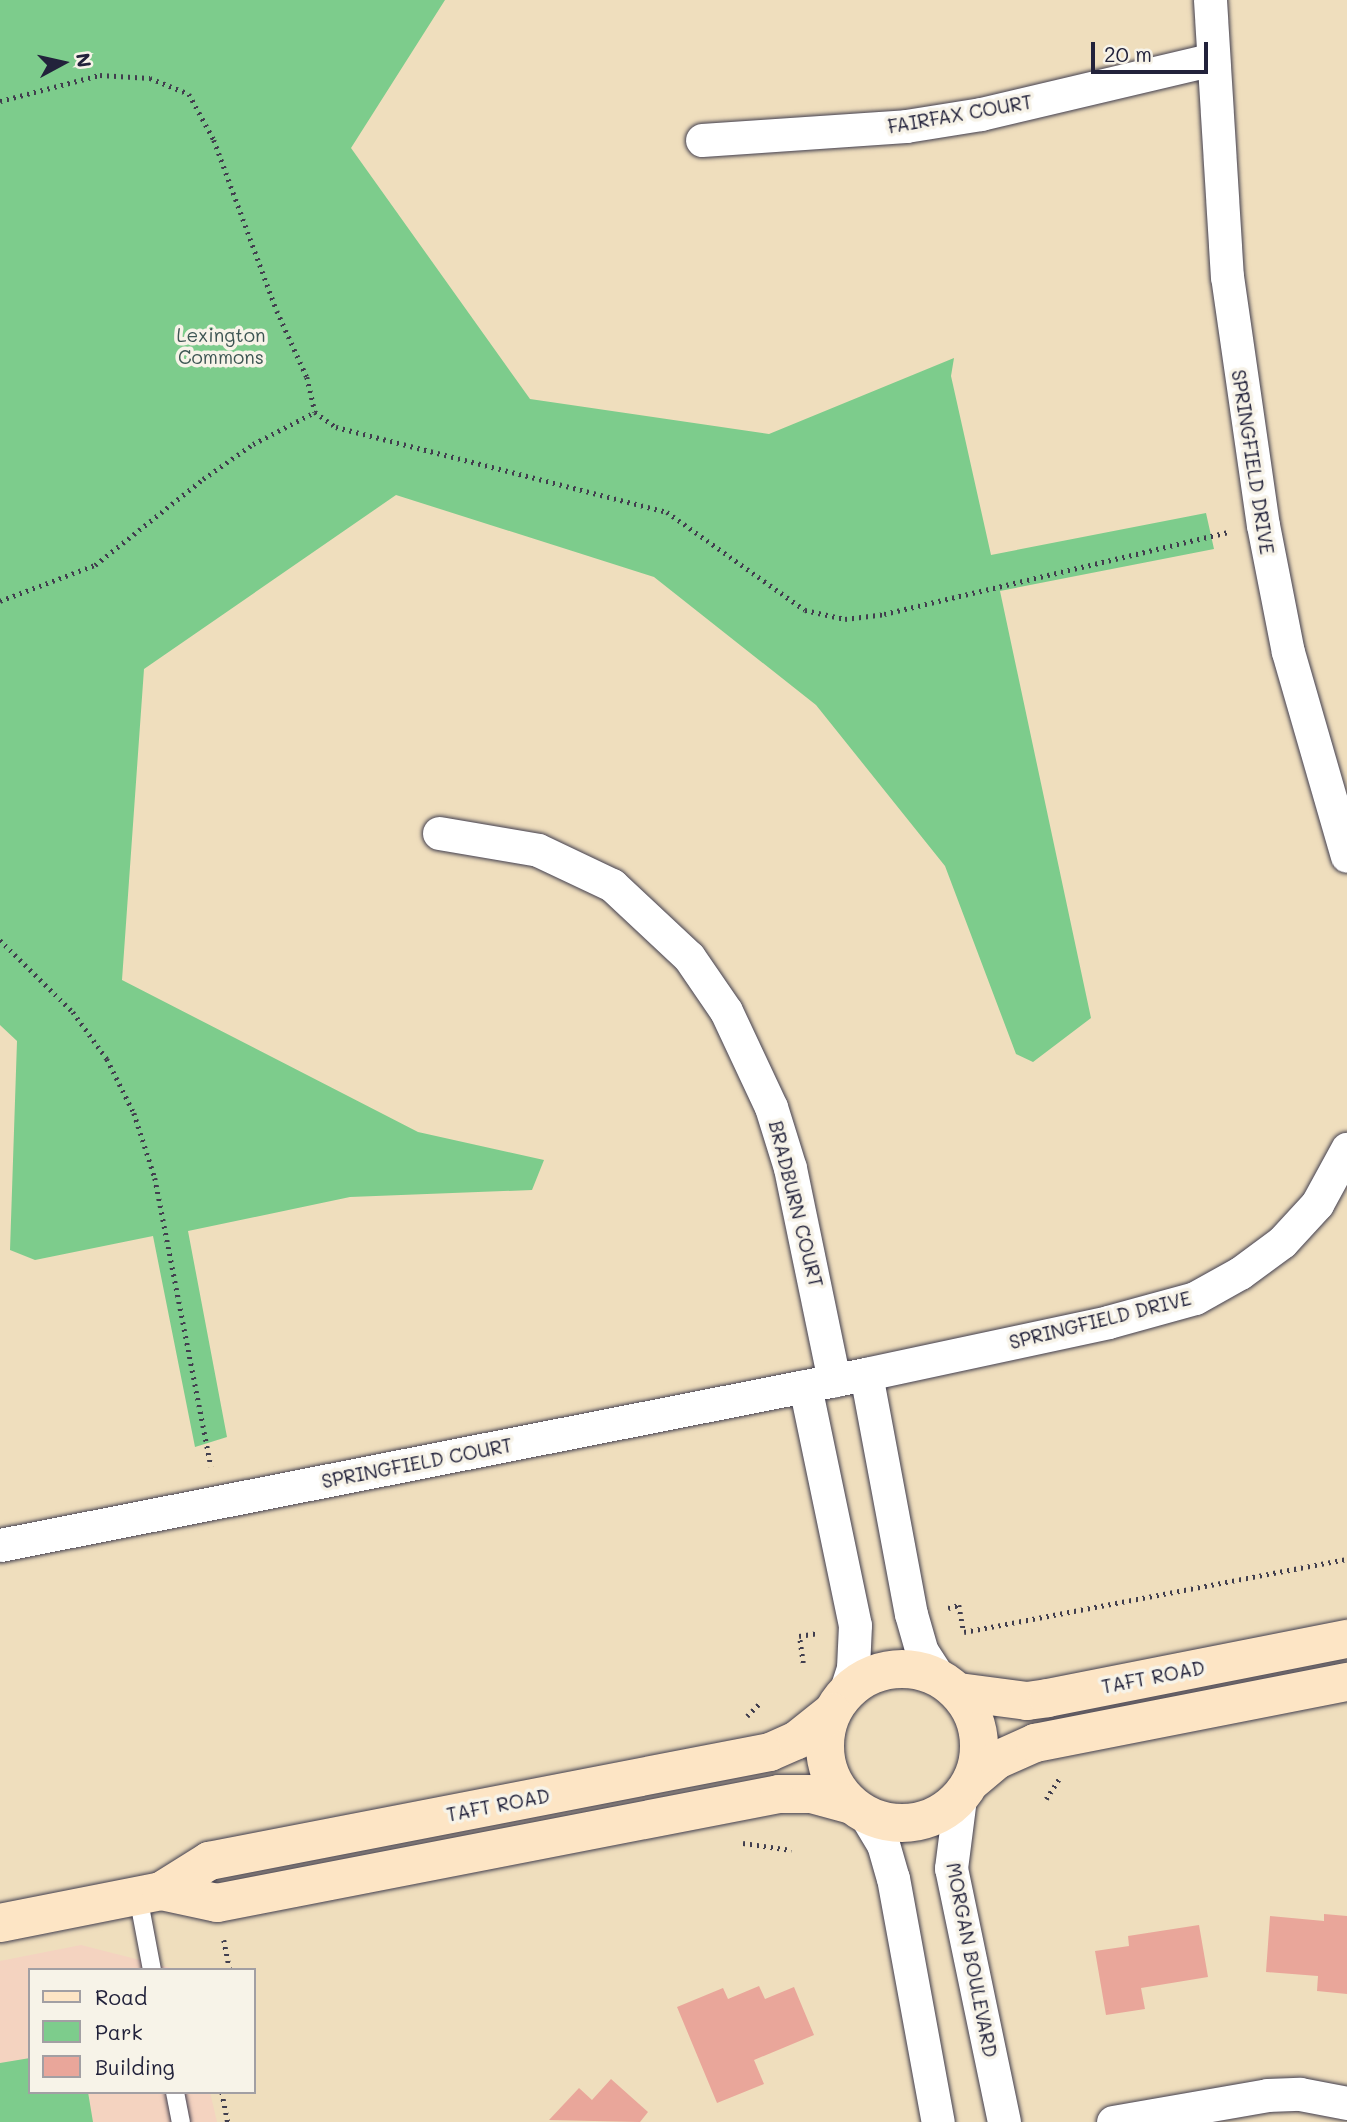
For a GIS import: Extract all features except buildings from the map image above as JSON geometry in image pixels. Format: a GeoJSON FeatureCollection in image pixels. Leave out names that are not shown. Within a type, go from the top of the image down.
{"type":"FeatureCollection","features":[{"type":"Feature","properties":{"kind":"street","name":"SPRINGFIELD DRIVE"},"geometry":{"type":"LineString","coordinates":[[1210,0],[1227,276],[1263,525],[1288,652],[1347,856]]}},
{"type":"Feature","properties":{"kind":"street","name":"FAIRFAX COURT"},"geometry":{"type":"LineString","coordinates":[[702,140],[906,126],[981,114],[1213,60]]}},
{"type":"Feature","properties":{"kind":"street","name":"BRADBURN COURT"},"geometry":{"type":"LineString","coordinates":[[439,833],[538,850],[612,885],[689,957],[726,1011],[771,1107],[802,1216],[835,1380]]}},
{"type":"Feature","properties":{"kind":"street","name":"SPRINGFIELD DRIVE"},"geometry":{"type":"LineString","coordinates":[[835,1380],[1108,1322],[1195,1298],[1240,1273],[1282,1242],[1317,1204],[1347,1149]]}},
{"type":"Feature","properties":{"kind":"street","name":"SPRINGFIELD COURT"},"geometry":{"type":"LineString","coordinates":[[0,1545],[835,1380]]}},
{"type":"Feature","properties":{"kind":"street"},"geometry":{"type":"LineString","coordinates":[[835,1380],[921,1650],[949,1685],[979,1736],[979,1761],[966,1790]]}},
{"type":"Feature","properties":{"kind":"street"},"geometry":{"type":"LineString","coordinates":[[835,1380],[855,1625],[853,1668],[825,1736],[826,1762],[835,1785],[883,1844],[893,1878],[937,2122]]}},
{"type":"Feature","properties":{"kind":"street","name":"TAFT ROAD"},"geometry":{"type":"LineString","coordinates":[[949,1685],[1027,1701],[1347,1639]]}},
{"type":"Feature","properties":{"kind":"street"},"geometry":{"type":"LineString","coordinates":[[839,1702],[864,1678],[892,1669],[917,1670],[949,1685]]}},
{"type":"Feature","properties":{"kind":"street"},"geometry":{"type":"LineString","coordinates":[[857,1810],[888,1823],[918,1823],[945,1812],[997,1760],[1034,1743],[1347,1682]]}},
{"type":"Feature","properties":{"kind":"street","name":"TAFT ROAD"},"geometry":{"type":"LineString","coordinates":[[0,1923],[149,1894],[209,1861],[770,1752],[797,1740],[839,1702]]}},
{"type":"Feature","properties":{"kind":"street","name":"MORGAN BOULEVARD"},"geometry":{"type":"LineString","coordinates":[[966,1790],[951,1868],[1004,2122]]}},
{"type":"Feature","properties":{"kind":"street","name":"TAFT ROAD"},"geometry":{"type":"LineString","coordinates":[[149,1894],[217,1903],[779,1794],[811,1794],[857,1810]]}},
{"type":"Feature","properties":{"kind":"street"},"geometry":{"type":"LineString","coordinates":[[1113,2122],[1267,2095],[1300,2094],[1347,2103]]}},
{"type":"Feature","properties":{"kind":"lane"},"geometry":{"type":"LineString","coordinates":[[149,1894],[152,1968]]}},
{"type":"Feature","properties":{"kind":"lane"},"geometry":{"type":"LineString","coordinates":[[175,2094],[181,2122]]}},
{"type":"Feature","properties":{"kind":"path"},"geometry":{"type":"LineString","coordinates":[[0,101],[100,75],[150,78],[189,94],[214,140],[277,311],[307,377],[315,412],[336,427],[667,512],[805,610],[845,619],[1263,525]]}},
{"type":"Feature","properties":{"kind":"path"},"geometry":{"type":"LineString","coordinates":[[0,601],[95,565],[253,444],[315,412]]}},
{"type":"Feature","properties":{"kind":"path"},"geometry":{"type":"LineString","coordinates":[[0,940],[73,1012],[107,1059],[134,1113],[155,1178],[218,1503]]}},
{"type":"Feature","properties":{"kind":"path"},"geometry":{"type":"LineString","coordinates":[[959,1605],[964,1632],[1347,1559]]}},
{"type":"Feature","properties":{"kind":"path"},"geometry":{"type":"LineString","coordinates":[[799,1636],[803,1663]]}},
{"type":"Feature","properties":{"kind":"path"},"geometry":{"type":"LineString","coordinates":[[223,1936],[230,1968]]}},
{"type":"Feature","properties":{"kind":"path"},"geometry":{"type":"LineString","coordinates":[[222,2094],[229,2122]]}},
{"type":"Feature","properties":{"kind":"shaded area"},"geometry":{"type":"Polygon","coordinates":[[[81,1945],[171,1968],[28,1968],[28,2094],[210,2094],[217,2122],[0,2122],[0,1961],[81,1945]]]}},
{"type":"Feature","properties":{"kind":"green space","name":"Lexington Commons"},"geometry":{"type":"Polygon","coordinates":[[[0,0],[445,0],[351,148],[530,399],[769,434],[954,358],[951,376],[991,555],[1206,513],[1214,549],[1000,591],[1091,1018],[1033,1062],[1016,1054],[945,866],[816,705],[654,577],[396,495],[144,669],[122,980],[418,1132],[544,1160],[532,1190],[350,1197],[188,1231],[227,1437],[195,1447],[153,1236],[35,1260],[10,1250],[17,1041],[0,1025],[0,0]]]}},
{"type":"Feature","properties":{"kind":"green space"},"geometry":{"type":"Polygon","coordinates":[[[28,2058],[28,2094],[88,2094],[93,2122],[0,2122],[0,2063],[28,2058]]]}}]}
